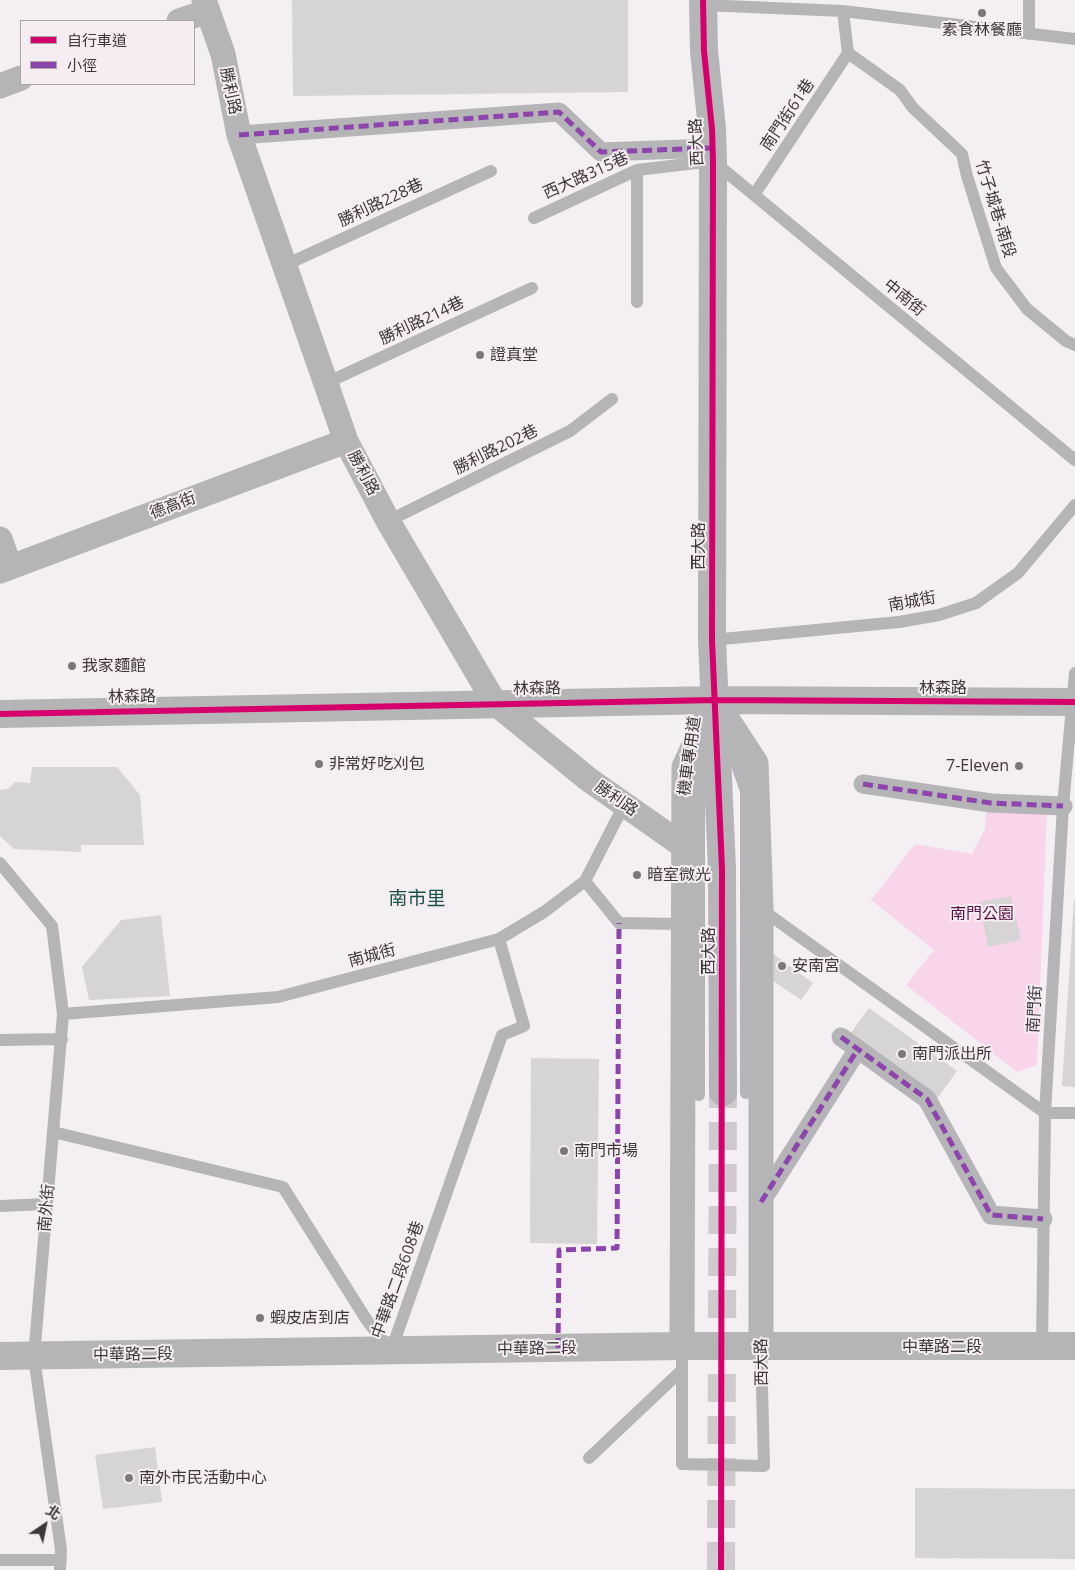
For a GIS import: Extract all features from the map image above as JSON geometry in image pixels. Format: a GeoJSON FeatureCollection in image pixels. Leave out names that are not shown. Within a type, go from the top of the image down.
{"type":"FeatureCollection","features":[{"type":"Feature","properties":{"kind":"street","name":"西大路"},"geometry":{"type":"LineString","coordinates":[[703,3],[704,51],[712,155],[712,640],[722,869],[722,1094]]}},
{"type":"Feature","properties":{"kind":"street"},"geometry":{"type":"LineString","coordinates":[[181,20],[206,5]]}},
{"type":"Feature","properties":{"kind":"street","name":"勝利路"},"geometry":{"type":"LineString","coordinates":[[206,5],[222,54],[239,135],[346,441],[388,521],[495,703],[588,779],[682,845]]}},
{"type":"Feature","properties":{"kind":"street"},"geometry":{"type":"LineString","coordinates":[[0,86],[20,78]]}},
{"type":"Feature","properties":{"kind":"street"},"geometry":{"type":"LineString","coordinates":[[239,135],[559,112],[601,152],[712,155]]}},
{"type":"Feature","properties":{"kind":"street","name":"德高街"},"geometry":{"type":"LineString","coordinates":[[5,569],[346,441]]}},
{"type":"Feature","properties":{"kind":"street"},"geometry":{"type":"LineString","coordinates":[[0,539],[5,569]]}},
{"type":"Feature","properties":{"kind":"street","name":"西大路"},"geometry":{"type":"LineString","coordinates":[[682,1358],[682,845],[684,767],[715,700]]}},
{"type":"Feature","properties":{"kind":"street","name":"西大路"},"geometry":{"type":"LineString","coordinates":[[715,700],[756,763],[761,909],[762,1347]]}},
{"type":"Feature","properties":{"kind":"street","name":"林森路"},"geometry":{"type":"LineString","coordinates":[[0,714],[715,700],[1073,702]]}},
{"type":"Feature","properties":{"kind":"street"},"geometry":{"type":"LineString","coordinates":[[863,784],[991,803],[1063,806]]}},
{"type":"Feature","properties":{"kind":"street"},"geometry":{"type":"LineString","coordinates":[[841,1037],[927,1099],[991,1215],[1043,1219]]}},
{"type":"Feature","properties":{"kind":"street"},"geometry":{"type":"LineString","coordinates":[[761,1202],[858,1049]]}},
{"type":"Feature","properties":{"kind":"street","name":"中華路二段"},"geometry":{"type":"LineString","coordinates":[[0,1356],[682,1358],[762,1347],[1075,1346]]}},
{"type":"Feature","properties":{"kind":"lane"},"geometry":{"type":"LineString","coordinates":[[1028,0],[1029,34]]}},
{"type":"Feature","properties":{"kind":"lane"},"geometry":{"type":"LineString","coordinates":[[703,3],[843,11],[1075,39]]}},
{"type":"Feature","properties":{"kind":"lane"},"geometry":{"type":"LineString","coordinates":[[843,11],[848,53]]}},
{"type":"Feature","properties":{"kind":"lane","name":"南門街61巷"},"geometry":{"type":"LineString","coordinates":[[754,195],[848,53]]}},
{"type":"Feature","properties":{"kind":"lane","name":"竹子城巷-南段"},"geometry":{"type":"LineString","coordinates":[[848,53],[900,90],[913,108],[962,154],[996,268],[1027,310],[1066,341],[1075,345]]}},
{"type":"Feature","properties":{"kind":"lane","name":"西大路315巷"},"geometry":{"type":"LineString","coordinates":[[534,218],[638,170],[712,155]]}},
{"type":"Feature","properties":{"kind":"lane","name":"中南街"},"geometry":{"type":"LineString","coordinates":[[712,155],[754,195],[1075,460]]}},
{"type":"Feature","properties":{"kind":"lane"},"geometry":{"type":"LineString","coordinates":[[637,302],[638,170]]}},
{"type":"Feature","properties":{"kind":"lane","name":"勝利路228巷"},"geometry":{"type":"LineString","coordinates":[[285,265],[491,171]]}},
{"type":"Feature","properties":{"kind":"lane","name":"勝利路214巷"},"geometry":{"type":"LineString","coordinates":[[326,383],[532,288]]}},
{"type":"Feature","properties":{"kind":"lane","name":"勝利路202巷"},"geometry":{"type":"LineString","coordinates":[[388,521],[570,431],[612,399]]}},
{"type":"Feature","properties":{"kind":"lane","name":"南城街"},"geometry":{"type":"LineString","coordinates":[[712,640],[899,622],[939,615],[976,603],[1018,573],[1075,505]]}},
{"type":"Feature","properties":{"kind":"lane","name":"南門街"},"geometry":{"type":"LineString","coordinates":[[1042,1347],[1045,1113],[1063,806],[1075,673]]}},
{"type":"Feature","properties":{"kind":"lane","name":"南城街"},"geometry":{"type":"LineString","coordinates":[[63,1014],[278,997],[499,939],[544,912],[585,881],[624,805]]}},
{"type":"Feature","properties":{"kind":"lane","name":"南外街"},"geometry":{"type":"LineString","coordinates":[[0,862],[52,926],[63,1014],[34,1357],[61,1565]]}},
{"type":"Feature","properties":{"kind":"lane"},"geometry":{"type":"LineString","coordinates":[[585,881],[619,923],[682,924]]}},
{"type":"Feature","properties":{"kind":"lane"},"geometry":{"type":"LineString","coordinates":[[761,909],[1045,1113],[1075,1113]]}},
{"type":"Feature","properties":{"kind":"lane","name":"中華路二段608巷"},"geometry":{"type":"LineString","coordinates":[[54,1132],[283,1187],[366,1320],[391,1351],[502,1035],[524,1026],[499,939]]}},
{"type":"Feature","properties":{"kind":"lane"},"geometry":{"type":"LineString","coordinates":[[0,1040],[62,1039]]}},
{"type":"Feature","properties":{"kind":"lane"},"geometry":{"type":"LineString","coordinates":[[0,1206],[47,1204]]}},
{"type":"Feature","properties":{"kind":"lane","name":"西大路"},"geometry":{"type":"LineString","coordinates":[[682,1358],[682,1464],[764,1466],[762,1347]]}},
{"type":"Feature","properties":{"kind":"lane"},"geometry":{"type":"LineString","coordinates":[[589,1458],[682,1358]]}},
{"type":"Feature","properties":{"kind":"lane"},"geometry":{"type":"LineString","coordinates":[[0,1560],[61,1565]]}},
{"type":"Feature","properties":{"kind":"green space","name":"南門公園"},"geometry":{"type":"Polygon","coordinates":[[[986,808],[1047,811],[1037,1065],[1017,1072],[906,985],[934,950],[871,900],[915,844],[972,854],[985,829],[986,808]]]}},
{"type":"Feature","properties":{"kind":"building"},"geometry":{"type":"Polygon","coordinates":[[[292,0],[628,0],[628,92],[293,96],[292,0]]]}},
{"type":"Feature","properties":{"kind":"building"},"geometry":{"type":"Polygon","coordinates":[[[32,767],[117,767],[140,795],[144,845],[81,845],[81,852],[14,849],[0,836],[0,790],[8,789],[15,782],[30,783],[32,767]]]}},
{"type":"Feature","properties":{"kind":"building"},"geometry":{"type":"Polygon","coordinates":[[[1011,896],[1021,940],[988,947],[979,902],[1011,896]]]}},
{"type":"Feature","properties":{"kind":"building"},"geometry":{"type":"Polygon","coordinates":[[[1075,900],[1075,1087],[1062,1086],[1075,900]]]}},
{"type":"Feature","properties":{"kind":"building"},"geometry":{"type":"Polygon","coordinates":[[[161,915],[170,996],[89,1000],[82,967],[121,920],[161,915]]]}},
{"type":"Feature","properties":{"kind":"building","name":"安南宮"},"geometry":{"type":"Polygon","coordinates":[[[772,953],[813,983],[801,1000],[772,980],[772,953]]]}},
{"type":"Feature","properties":{"kind":"building","name":"南門派出所"},"geometry":{"type":"Polygon","coordinates":[[[869,1008],[957,1071],[936,1100],[848,1037],[869,1008]]]}},
{"type":"Feature","properties":{"kind":"building","name":"南門市場"},"geometry":{"type":"Polygon","coordinates":[[[531,1058],[599,1059],[597,1244],[530,1243],[531,1058]]]}},
{"type":"Feature","properties":{"kind":"building","name":"南外市民活動中心"},"geometry":{"type":"Polygon","coordinates":[[[155,1447],[162,1502],[103,1509],[95,1455],[155,1447]]]}},
{"type":"Feature","properties":{"kind":"building"},"geometry":{"type":"Polygon","coordinates":[[[915,1488],[1075,1489],[1075,1559],[915,1558],[915,1488]]]}},
{"type":"Feature","properties":{"kind":"tunnel"},"geometry":{"type":"LineString","coordinates":[[721,1570],[723,1092]]}},
{"type":"Feature","properties":{"kind":"marked path"},"geometry":{"type":"LineString","coordinates":[[239,135],[559,112],[601,152],[712,148]]}},
{"type":"Feature","properties":{"kind":"marked path"},"geometry":{"type":"LineString","coordinates":[[863,784],[991,803],[1063,806]]}},
{"type":"Feature","properties":{"kind":"marked path"},"geometry":{"type":"LineString","coordinates":[[558,1348],[559,1250],[617,1248],[619,923]]}},
{"type":"Feature","properties":{"kind":"marked path"},"geometry":{"type":"LineString","coordinates":[[841,1037],[927,1099],[991,1215],[1043,1219]]}},
{"type":"Feature","properties":{"kind":"marked path"},"geometry":{"type":"LineString","coordinates":[[761,1202],[858,1049]]}},
{"type":"Feature","properties":{"kind":"cycle path"},"geometry":{"type":"LineString","coordinates":[[703,0],[704,51],[712,129],[713,161],[712,640],[722,869],[721,1570]]}},
{"type":"Feature","properties":{"kind":"cycle path"},"geometry":{"type":"LineString","coordinates":[[0,714],[715,700],[1075,702]]}},
{"type":"Feature","properties":{"kind":"place","name":"素食林餐廳"},"geometry":{"type":"Point","coordinates":[982,13]}},
{"type":"Feature","properties":{"kind":"place","name":"證真堂"},"geometry":{"type":"Point","coordinates":[480,355]}},
{"type":"Feature","properties":{"kind":"place","name":"我家麵館"},"geometry":{"type":"Point","coordinates":[72,666]}},
{"type":"Feature","properties":{"kind":"place","name":"非常好吃刈包"},"geometry":{"type":"Point","coordinates":[319,764]}},
{"type":"Feature","properties":{"kind":"place","name":"7-Eleven"},"geometry":{"type":"Point","coordinates":[1019,766]}},
{"type":"Feature","properties":{"kind":"place","name":"暗室微光"},"geometry":{"type":"Point","coordinates":[637,875]}},
{"type":"Feature","properties":{"kind":"place","name":"安南宮"},"geometry":{"type":"Point","coordinates":[782,966]}},
{"type":"Feature","properties":{"kind":"place","name":"南門派出所"},"geometry":{"type":"Point","coordinates":[902,1054]}},
{"type":"Feature","properties":{"kind":"place","name":"南門市場"},"geometry":{"type":"Point","coordinates":[564,1151]}},
{"type":"Feature","properties":{"kind":"place","name":"蝦皮店到店"},"geometry":{"type":"Point","coordinates":[260,1318]}},
{"type":"Feature","properties":{"kind":"place","name":"南外市民活動中心"},"geometry":{"type":"Point","coordinates":[129,1478]}},
{"type":"Feature","properties":{"kind":"district","name":"南市里"},"geometry":{"type":"Point","coordinates":[417,900]}}]}
